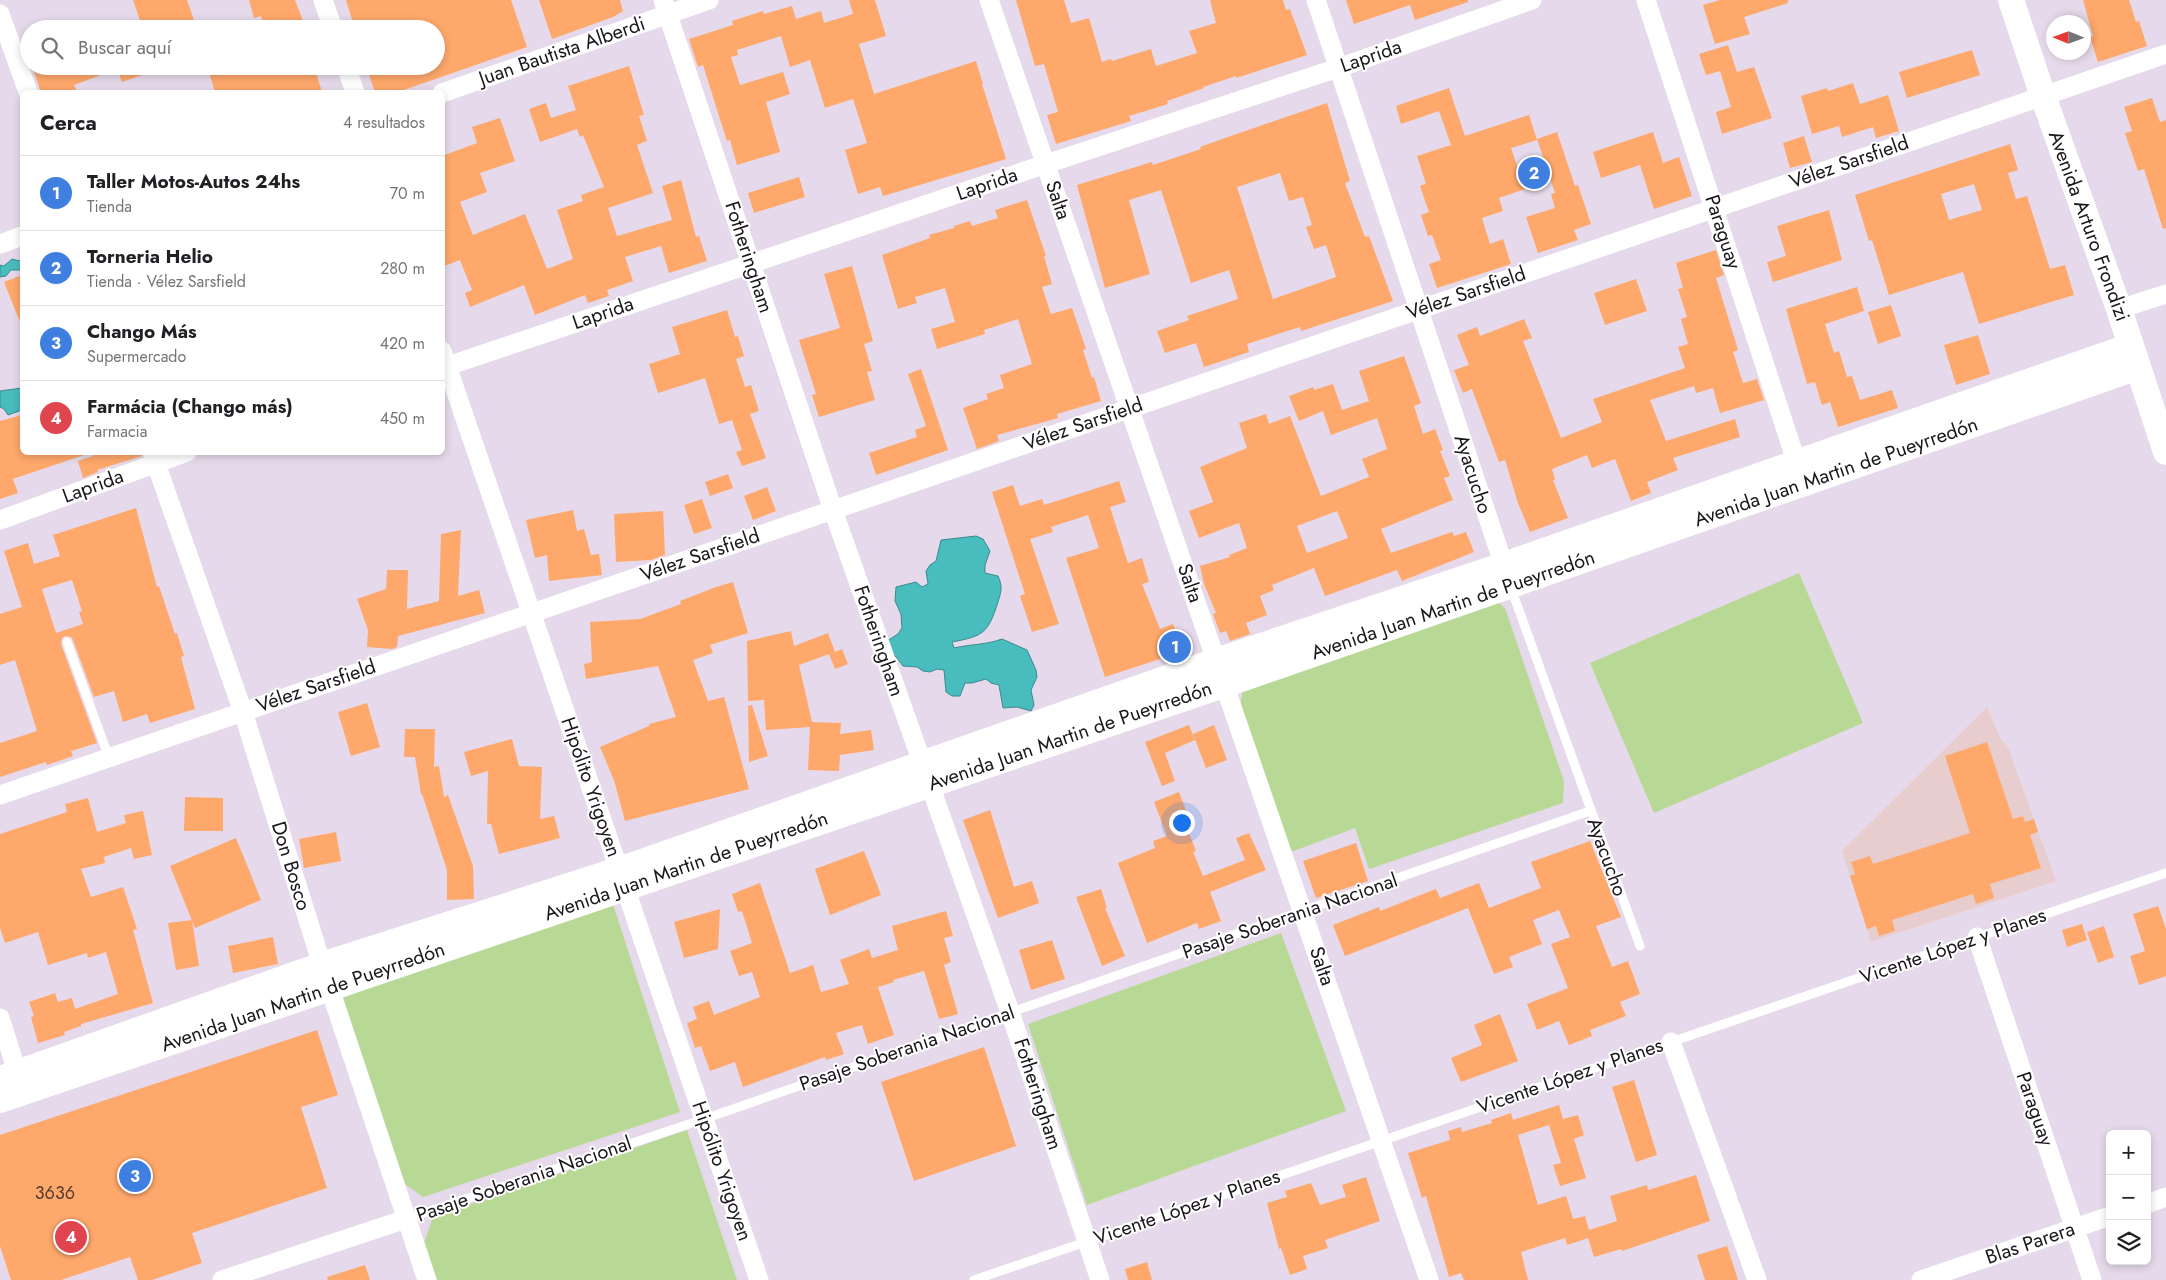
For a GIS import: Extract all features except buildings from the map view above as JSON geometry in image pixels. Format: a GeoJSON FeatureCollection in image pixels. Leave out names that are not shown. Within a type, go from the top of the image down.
{"type":"FeatureCollection","features":[{"type":"Feature","properties":{"kind":"main road","name":"Avenida Arturo Frondizi"},"geometry":{"type":"LineString","coordinates":[[2011,0],[2119,309],[2166,452]]}},
{"type":"Feature","properties":{"kind":"main road","name":"Avenida Juan Martin de Pueyrredón"},"geometry":{"type":"LineString","coordinates":[[1507,575],[1797,464],[2135,356]]}},
{"type":"Feature","properties":{"kind":"main road","name":"Avenida Juan Martin de Pueyrredón"},"geometry":{"type":"LineString","coordinates":[[0,1100],[14,1081],[622,878],[1507,575],[2135,356]]}},
{"type":"Feature","properties":{"kind":"street"},"geometry":{"type":"LineString","coordinates":[[323,0],[330,20]]}},
{"type":"Feature","properties":{"kind":"street","name":"Juan Bautista Alberdi"},"geometry":{"type":"LineString","coordinates":[[445,92],[665,7],[709,0]]}},
{"type":"Feature","properties":{"kind":"street","name":"Salta"},"geometry":{"type":"LineString","coordinates":[[989,0],[1429,1280]]}},
{"type":"Feature","properties":{"kind":"street","name":"Ayacucho"},"geometry":{"type":"LineString","coordinates":[[1316,0],[1507,575]]}},
{"type":"Feature","properties":{"kind":"street","name":"Laprida"},"geometry":{"type":"LineString","coordinates":[[445,362],[751,263],[1338,68],[1532,0]]}},
{"type":"Feature","properties":{"kind":"street","name":"Paraguay"},"geometry":{"type":"LineString","coordinates":[[1646,0],[1797,464]]}},
{"type":"Feature","properties":{"kind":"street","name":"Fotheringham"},"geometry":{"type":"LineString","coordinates":[[665,7],[833,510],[1010,1012],[1100,1280]]}},
{"type":"Feature","properties":{"kind":"street"},"geometry":{"type":"LineString","coordinates":[[0,14],[20,70]]}},
{"type":"Feature","properties":{"kind":"street","name":"Vélez Sarsfield"},"geometry":{"type":"LineString","coordinates":[[0,795],[2166,54]]}},
{"type":"Feature","properties":{"kind":"street"},"geometry":{"type":"LineString","coordinates":[[22,75],[27,90]]}},
{"type":"Feature","properties":{"kind":"street"},"geometry":{"type":"LineString","coordinates":[[349,75],[353,90]]}},
{"type":"Feature","properties":{"kind":"street"},"geometry":{"type":"LineString","coordinates":[[0,244],[20,237]]}},
{"type":"Feature","properties":{"kind":"street"},"geometry":{"type":"LineString","coordinates":[[2119,309],[2166,294]]}},
{"type":"Feature","properties":{"kind":"street","name":"Hipólito Yrigoyen"},"geometry":{"type":"LineString","coordinates":[[445,365],[759,1280]]}},
{"type":"Feature","properties":{"kind":"street","name":"Laprida"},"geometry":{"type":"LineString","coordinates":[[0,520],[153,458],[170,455]]}},
{"type":"Feature","properties":{"kind":"street","name":"Don Bosco"},"geometry":{"type":"LineString","coordinates":[[153,458],[243,712],[326,976],[427,1280]]}},
{"type":"Feature","properties":{"kind":"street","name":"Paraguay"},"geometry":{"type":"LineString","coordinates":[[1977,938],[2092,1280]]}},
{"type":"Feature","properties":{"kind":"street"},"geometry":{"type":"LineString","coordinates":[[0,1018],[14,1081]]}},
{"type":"Feature","properties":{"kind":"street"},"geometry":{"type":"LineString","coordinates":[[1671,1042],[1757,1280]]}},
{"type":"Feature","properties":{"kind":"street"},"geometry":{"type":"LineString","coordinates":[[2151,1203],[2166,1197]]}},
{"type":"Feature","properties":{"kind":"street","name":"Blas Parera"},"geometry":{"type":"LineString","coordinates":[[1921,1280],[2106,1217]]}},
{"type":"Feature","properties":{"kind":"street","name":"Pasaje Soberania Nacional"},"geometry":{"type":"LineString","coordinates":[[222,1280],[406,1219]]}},
{"type":"Feature","properties":{"kind":"lane","name":"Ayacucho"},"geometry":{"type":"LineString","coordinates":[[1507,575],[1590,812],[1640,946]]}},
{"type":"Feature","properties":{"kind":"lane"},"geometry":{"type":"LineString","coordinates":[[67,642],[109,758]]}},
{"type":"Feature","properties":{"kind":"lane","name":"Pasaje Soberania Nacional"},"geometry":{"type":"LineString","coordinates":[[406,1219],[1590,812]]}},
{"type":"Feature","properties":{"kind":"lane","name":"Vicente López y Planes"},"geometry":{"type":"LineString","coordinates":[[974,1280],[2166,873]]}},
{"type":"Feature","properties":{"kind":"shaded area"},"geometry":{"type":"Polygon","coordinates":[[[12,259],[19,261],[20,270],[11,270],[6,276],[0,277],[0,265],[4,266],[12,259]]]}},
{"type":"Feature","properties":{"kind":"shaded area"},"geometry":{"type":"Polygon","coordinates":[[[20,388],[20,411],[8,415],[0,407],[0,391],[20,388]]]}},
{"type":"Feature","properties":{"kind":"shaded area"},"geometry":{"type":"Polygon","coordinates":[[[976,536],[983,539],[990,551],[985,565],[985,573],[998,576],[1001,586],[1000,595],[991,620],[983,631],[971,638],[952,642],[954,648],[1002,639],[1027,650],[1037,677],[1031,690],[1034,705],[1031,711],[1017,707],[1003,708],[999,685],[991,683],[986,679],[965,683],[960,696],[952,696],[946,692],[944,670],[937,669],[930,672],[923,671],[917,667],[903,666],[887,648],[887,641],[898,634],[902,628],[901,614],[895,601],[896,587],[916,582],[922,587],[928,584],[926,571],[936,561],[941,540],[976,536]]]}},
{"type":"Feature","properties":{"kind":"shaded area"},"geometry":{"type":"Polygon","coordinates":[[[1799,573],[1863,723],[1654,813],[1590,663],[1799,573]]]}},
{"type":"Feature","properties":{"kind":"shaded area"},"geometry":{"type":"Polygon","coordinates":[[[1491,596],[1505,608],[1564,781],[1563,803],[1369,869],[1355,828],[1291,852],[1239,714],[1243,688],[1491,596]]]}},
{"type":"Feature","properties":{"kind":"shaded area"},"geometry":{"type":"Polygon","coordinates":[[[1987,707],[2000,738],[2008,747],[2056,881],[1871,942],[1842,851],[1987,707]]]}},
{"type":"Feature","properties":{"kind":"shaded area"},"geometry":{"type":"Polygon","coordinates":[[[613,904],[680,1112],[423,1197],[405,1184],[343,998],[412,967],[613,904]]]}},
{"type":"Feature","properties":{"kind":"shaded area"},"geometry":{"type":"Polygon","coordinates":[[[1281,933],[1346,1111],[1087,1205],[1028,1024],[1281,933]]]}},
{"type":"Feature","properties":{"kind":"shaded area"},"geometry":{"type":"Polygon","coordinates":[[[687,1130],[737,1280],[437,1280],[424,1243],[433,1217],[687,1130]]]}},
{"type":"Feature","properties":{"kind":"place","name":"Torneria Helio"},"geometry":{"type":"Point","coordinates":[1534,173]}},
{"type":"Feature","properties":{"kind":"place","name":"Taller Motos-Autos 24hs"},"geometry":{"type":"Point","coordinates":[1175,647]}},
{"type":"Feature","properties":{"kind":"place","name":"Chango Más"},"geometry":{"type":"Point","coordinates":[135,1176]}},
{"type":"Feature","properties":{"kind":"place","name":"Farmácia (Chango más)"},"geometry":{"type":"Point","coordinates":[71,1237]}}]}
